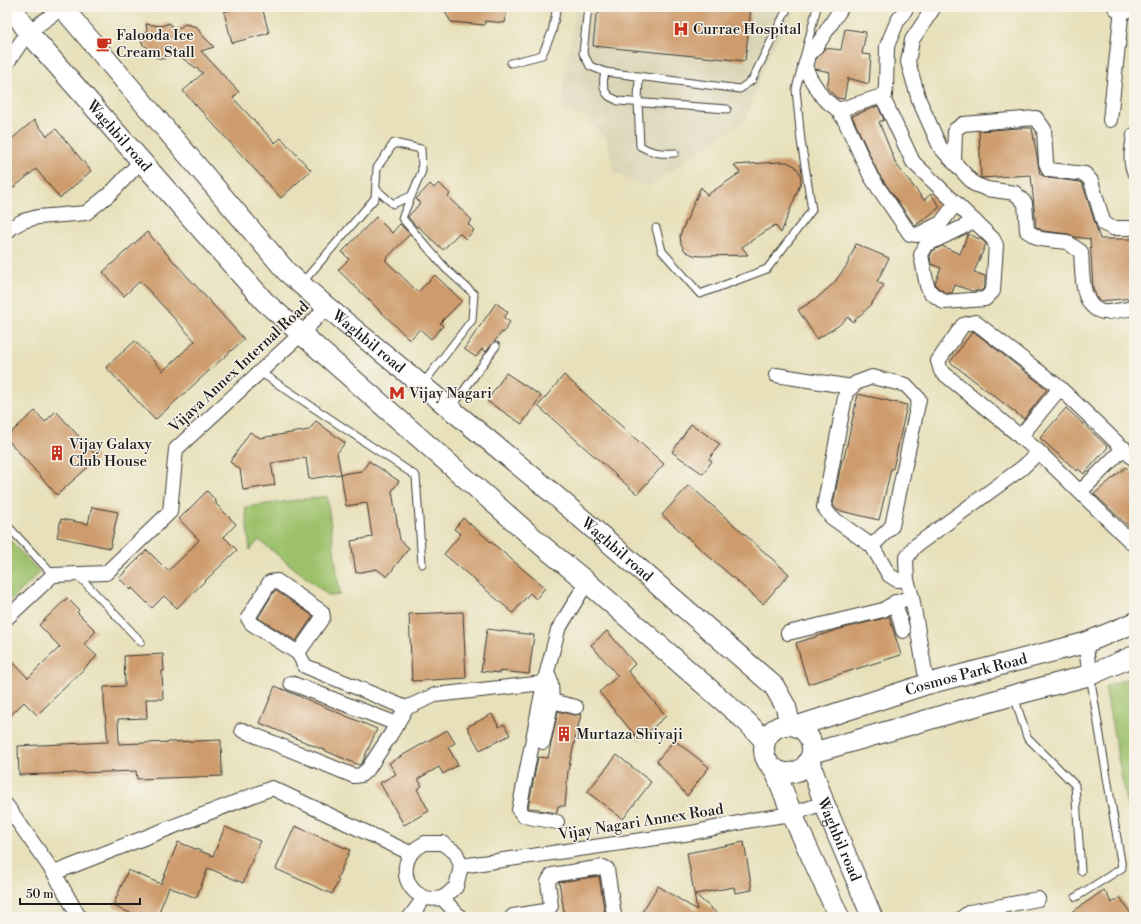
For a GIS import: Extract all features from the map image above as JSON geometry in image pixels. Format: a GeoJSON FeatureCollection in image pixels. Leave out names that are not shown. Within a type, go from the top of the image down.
{"type":"FeatureCollection","features":[{"type":"Feature","properties":{"kind":"main road","name":"Waghbil road"},"geometry":{"type":"LineString","coordinates":[[12,7],[28,32],[265,302],[545,548],[587,582],[747,722],[765,741]]}},
{"type":"Feature","properties":{"kind":"main road","name":"Waghbil road"},"geometry":{"type":"LineString","coordinates":[[62,7],[287,272],[327,307],[550,491],[774,686],[786,707],[794,726]]}},
{"type":"Feature","properties":{"kind":"main road","name":"Cosmos Park Road"},"geometry":{"type":"LineString","coordinates":[[794,726],[928,684],[1085,643],[1134,623]]}},
{"type":"Feature","properties":{"kind":"main road"},"geometry":{"type":"LineString","coordinates":[[811,757],[1014,695],[1090,675],[1134,656]]}},
{"type":"Feature","properties":{"kind":"main road"},"geometry":{"type":"LineString","coordinates":[[782,725],[794,726],[804,731],[809,737],[812,744],[811,757],[804,767],[797,771],[789,773],[781,772],[768,763],[765,756],[765,741],[769,733],[775,728],[782,725]]}},
{"type":"Feature","properties":{"kind":"main road","name":"Waghbil road"},"geometry":{"type":"LineString","coordinates":[[811,757],[824,803],[872,917]]}},
{"type":"Feature","properties":{"kind":"main road","name":"Waghbil road"},"geometry":{"type":"LineString","coordinates":[[774,768],[792,814],[839,917]]}},
{"type":"Feature","properties":{"kind":"street"},"geometry":{"type":"LineString","coordinates":[[7,64],[28,32],[62,7]]}},
{"type":"Feature","properties":{"kind":"street"},"geometry":{"type":"LineString","coordinates":[[842,7],[814,50],[809,54],[805,66],[810,78],[823,98],[838,110],[845,121],[871,176],[910,234],[917,235],[941,223],[956,203]]}},
{"type":"Feature","properties":{"kind":"street"},"geometry":{"type":"LineString","coordinates":[[907,7],[897,22],[887,46],[884,100],[914,162],[975,221],[993,239],[996,245],[993,291],[986,299],[944,302],[931,293],[927,286],[921,255],[926,245],[975,221]]}},
{"type":"Feature","properties":{"kind":"street"},"geometry":{"type":"LineString","coordinates":[[934,7],[912,40],[908,62],[919,100],[940,147],[974,184],[987,189],[1015,193],[1025,203],[1027,231],[1040,239],[1067,242],[1081,252],[1084,293],[1091,306],[1103,312],[1134,308]]}},
{"type":"Feature","properties":{"kind":"street"},"geometry":{"type":"LineString","coordinates":[[1110,120],[1124,8]]}},
{"type":"Feature","properties":{"kind":"street"},"geometry":{"type":"LineString","coordinates":[[838,110],[885,95]]}},
{"type":"Feature","properties":{"kind":"street"},"geometry":{"type":"LineString","coordinates":[[954,162],[955,130],[963,124],[1036,118],[1044,129],[1046,163],[1049,170],[1085,174],[1091,180],[1104,224],[1113,228],[1134,228]]}},
{"type":"Feature","properties":{"kind":"street"},"geometry":{"type":"LineString","coordinates":[[1134,135],[1131,157],[1134,171]]}},
{"type":"Feature","properties":{"kind":"street"},"geometry":{"type":"LineString","coordinates":[[7,232],[12,227],[23,221],[38,217],[86,213],[112,192],[141,161]]}},
{"type":"Feature","properties":{"kind":"street","name":"Vijaya Annex Internal Road"},"geometry":{"type":"LineString","coordinates":[[53,575],[106,573],[170,512],[176,449],[301,334],[327,307]]}},
{"type":"Feature","properties":{"kind":"street"},"geometry":{"type":"LineString","coordinates":[[1134,459],[1060,388],[975,322],[963,325],[938,361],[941,371],[1039,452],[1134,545]]}},
{"type":"Feature","properties":{"kind":"street"},"geometry":{"type":"LineString","coordinates":[[776,375],[852,387]]}},
{"type":"Feature","properties":{"kind":"street"},"geometry":{"type":"LineString","coordinates":[[872,546],[892,526],[919,399],[906,385],[872,377],[856,383],[846,392],[824,507],[831,517],[872,546],[889,575],[897,580],[907,580]]}},
{"type":"Feature","properties":{"kind":"street"},"geometry":{"type":"LineString","coordinates":[[1020,437],[1060,388]]}},
{"type":"Feature","properties":{"kind":"street"},"geometry":{"type":"LineString","coordinates":[[1080,492],[1124,448]]}},
{"type":"Feature","properties":{"kind":"street"},"geometry":{"type":"LineString","coordinates":[[928,684],[912,597],[907,580],[906,559],[914,547],[1022,468],[1039,452]]}},
{"type":"Feature","properties":{"kind":"street"},"geometry":{"type":"LineString","coordinates":[[7,618],[53,575]]}},
{"type":"Feature","properties":{"kind":"street"},"geometry":{"type":"LineString","coordinates":[[298,653],[323,617],[322,612],[277,581],[270,582],[248,618],[251,623],[298,653],[305,666],[406,708]]}},
{"type":"Feature","properties":{"kind":"street"},"geometry":{"type":"LineString","coordinates":[[557,822],[524,816],[519,810],[546,677],[558,630],[587,582]]}},
{"type":"Feature","properties":{"kind":"street"},"geometry":{"type":"LineString","coordinates":[[788,633],[883,610],[895,602],[912,597]]}},
{"type":"Feature","properties":{"kind":"street"},"geometry":{"type":"LineString","coordinates":[[895,602],[903,631]]}},
{"type":"Feature","properties":{"kind":"street"},"geometry":{"type":"LineString","coordinates":[[1085,643],[1090,675]]}},
{"type":"Feature","properties":{"kind":"street"},"geometry":{"type":"LineString","coordinates":[[543,742],[551,701],[552,686],[546,677]]}},
{"type":"Feature","properties":{"kind":"street"},"geometry":{"type":"LineString","coordinates":[[242,730],[354,776],[361,775],[368,769],[406,708],[435,695],[546,677]]}},
{"type":"Feature","properties":{"kind":"street"},"geometry":{"type":"LineString","coordinates":[[291,683],[397,724]]}},
{"type":"Feature","properties":{"kind":"street"},"geometry":{"type":"LineString","coordinates":[[551,701],[576,707]]}},
{"type":"Feature","properties":{"kind":"street"},"geometry":{"type":"LineString","coordinates":[[54,873],[272,788],[410,853]]}},
{"type":"Feature","properties":{"kind":"street","name":"Vijay Nagari Annex Road"},"geometry":{"type":"LineString","coordinates":[[461,866],[691,833],[752,820],[792,814],[824,803]]}},
{"type":"Feature","properties":{"kind":"street"},"geometry":{"type":"LineString","coordinates":[[7,806],[54,873],[79,917]]}},
{"type":"Feature","properties":{"kind":"street"},"geometry":{"type":"LineString","coordinates":[[424,843],[442,843],[456,853],[461,866],[456,887],[442,898],[424,898],[409,887],[404,870],[410,853],[424,843]]}},
{"type":"Feature","properties":{"kind":"street"},"geometry":{"type":"LineString","coordinates":[[512,917],[546,911],[551,906],[548,882],[552,875],[603,867],[607,869],[614,915],[613,917]]}},
{"type":"Feature","properties":{"kind":"street"},"geometry":{"type":"LineString","coordinates":[[410,917],[424,898]]}},
{"type":"Feature","properties":{"kind":"street"},"geometry":{"type":"LineString","coordinates":[[442,898],[460,917]]}},
{"type":"Feature","properties":{"kind":"street"},"geometry":{"type":"LineString","coordinates":[[963,917],[970,912],[1038,899]]}},
{"type":"Feature","properties":{"kind":"lane"},"geometry":{"type":"LineString","coordinates":[[511,63],[542,55],[552,32],[557,7]]}},
{"type":"Feature","properties":{"kind":"lane"},"geometry":{"type":"LineString","coordinates":[[588,7],[583,53],[590,66],[606,72],[740,89],[752,80],[788,7]]}},
{"type":"Feature","properties":{"kind":"lane"},"geometry":{"type":"LineString","coordinates":[[656,228],[662,251],[700,294],[767,269],[812,210],[801,141],[796,89],[818,7]]}},
{"type":"Feature","properties":{"kind":"lane"},"geometry":{"type":"LineString","coordinates":[[606,72],[603,80],[608,96],[618,101],[727,109]]}},
{"type":"Feature","properties":{"kind":"lane"},"geometry":{"type":"LineString","coordinates":[[640,76],[638,102],[640,146],[647,150],[661,154],[675,153]]}},
{"type":"Feature","properties":{"kind":"lane"},"geometry":{"type":"LineString","coordinates":[[301,284],[375,198],[377,168],[394,143],[421,149],[422,171],[402,218],[446,269],[474,294],[472,320],[422,385]]}},
{"type":"Feature","properties":{"kind":"lane"},"geometry":{"type":"LineString","coordinates":[[376,189],[393,204],[411,196]]}},
{"type":"Feature","properties":{"kind":"lane"},"geometry":{"type":"LineString","coordinates":[[451,409],[496,346]]}},
{"type":"Feature","properties":{"kind":"lane"},"geometry":{"type":"LineString","coordinates":[[260,372],[416,476],[422,564]]}},
{"type":"Feature","properties":{"kind":"lane"},"geometry":{"type":"LineString","coordinates":[[7,525],[53,575]]}},
{"type":"Feature","properties":{"kind":"lane"},"geometry":{"type":"LineString","coordinates":[[77,574],[140,642]]}},
{"type":"Feature","properties":{"kind":"lane"},"geometry":{"type":"LineString","coordinates":[[1076,897],[1122,868],[1090,675]]}},
{"type":"Feature","properties":{"kind":"lane"},"geometry":{"type":"LineString","coordinates":[[1014,695],[1027,737],[1075,785],[1081,871]]}},
{"type":"Feature","properties":{"kind":"shaded area"},"geometry":{"type":"Polygon","coordinates":[[[576,7],[798,7],[768,56],[746,119],[648,187],[615,172],[606,139],[584,117],[560,111],[576,7]]]}},
{"type":"Feature","properties":{"kind":"green space"},"geometry":{"type":"Polygon","coordinates":[[[327,496],[340,595],[329,596],[259,540],[250,550],[245,507],[327,496]]]}},
{"type":"Feature","properties":{"kind":"green space"},"geometry":{"type":"Polygon","coordinates":[[[7,537],[40,573],[7,604],[7,537]]]}},
{"type":"Feature","properties":{"kind":"green space"},"geometry":{"type":"Polygon","coordinates":[[[1134,676],[1134,844],[1105,687],[1134,676]]]}},
{"type":"Feature","properties":{"kind":"building"},"geometry":{"type":"Polygon","coordinates":[[[242,7],[262,7],[269,33],[232,43],[224,12],[242,7]]]}},
{"type":"Feature","properties":{"kind":"building"},"geometry":{"type":"Polygon","coordinates":[[[442,7],[507,7],[505,23],[485,21],[485,25],[451,22],[442,7]]]}},
{"type":"Feature","properties":{"kind":"building"},"geometry":{"type":"Polygon","coordinates":[[[605,7],[751,7],[745,61],[593,46],[596,16],[605,7]]]}},
{"type":"Feature","properties":{"kind":"building"},"geometry":{"type":"Polygon","coordinates":[[[170,23],[174,31],[185,24],[197,27],[201,34],[214,47],[201,51],[239,92],[233,98],[275,143],[281,138],[311,170],[281,198],[183,91],[203,73],[175,53],[164,59],[155,57],[147,47],[143,45],[140,36],[147,32],[146,24],[161,26],[170,23]]]}},
{"type":"Feature","properties":{"kind":"building"},"geometry":{"type":"Polygon","coordinates":[[[845,29],[866,32],[862,54],[871,55],[869,84],[848,78],[844,99],[837,98],[827,88],[830,72],[815,69],[814,66],[816,59],[825,48],[841,50],[845,29]]]}},
{"type":"Feature","properties":{"kind":"building"},"geometry":{"type":"Polygon","coordinates":[[[878,106],[884,120],[879,122],[896,164],[924,200],[931,194],[940,207],[915,226],[878,173],[852,116],[878,106]]]}},
{"type":"Feature","properties":{"kind":"building"},"geometry":{"type":"Polygon","coordinates":[[[34,120],[47,136],[56,129],[91,171],[60,198],[36,169],[7,193],[7,143],[34,120]]]}},
{"type":"Feature","properties":{"kind":"building"},"geometry":{"type":"Polygon","coordinates":[[[1032,128],[1040,174],[1048,178],[1081,182],[1100,239],[1134,239],[1134,298],[1099,301],[1093,288],[1090,239],[1075,237],[1068,234],[1043,231],[1036,227],[1031,175],[981,178],[979,131],[1032,128]]]}},
{"type":"Feature","properties":{"kind":"building"},"geometry":{"type":"Polygon","coordinates":[[[787,162],[795,166],[800,173],[801,182],[781,233],[775,225],[742,247],[748,255],[701,256],[693,255],[685,251],[681,244],[680,235],[701,187],[707,195],[740,173],[734,165],[787,162]]]}},
{"type":"Feature","properties":{"kind":"building"},"geometry":{"type":"Polygon","coordinates":[[[439,183],[450,194],[448,197],[472,220],[468,224],[474,230],[466,239],[459,233],[443,250],[408,217],[420,203],[416,199],[430,184],[434,188],[439,183]]]}},
{"type":"Feature","properties":{"kind":"building"},"geometry":{"type":"Polygon","coordinates":[[[376,217],[392,233],[400,224],[410,234],[385,260],[418,292],[435,275],[462,301],[440,323],[443,326],[431,339],[420,329],[410,340],[338,270],[349,259],[342,252],[376,217]]]}},
{"type":"Feature","properties":{"kind":"building"},"geometry":{"type":"Polygon","coordinates":[[[147,232],[244,339],[155,420],[106,367],[135,341],[163,371],[195,341],[140,281],[124,296],[103,272],[147,232]]]}},
{"type":"Feature","properties":{"kind":"building"},"geometry":{"type":"Polygon","coordinates":[[[968,234],[982,240],[986,244],[974,272],[985,276],[985,287],[981,291],[972,291],[955,285],[952,293],[946,293],[937,287],[935,283],[941,268],[931,264],[930,256],[932,251],[942,246],[960,254],[968,234]]]}},
{"type":"Feature","properties":{"kind":"building"},"geometry":{"type":"Polygon","coordinates":[[[856,244],[889,258],[877,282],[884,285],[870,306],[853,322],[848,317],[838,326],[817,339],[798,310],[817,298],[834,283],[847,265],[856,244]]]}},
{"type":"Feature","properties":{"kind":"building"},"geometry":{"type":"Polygon","coordinates":[[[496,303],[508,312],[504,318],[510,322],[503,333],[502,332],[486,352],[482,349],[476,357],[464,349],[496,303]]]}},
{"type":"Feature","properties":{"kind":"building"},"geometry":{"type":"Polygon","coordinates":[[[973,331],[1047,389],[1024,419],[950,362],[973,331]]]}},
{"type":"Feature","properties":{"kind":"building"},"geometry":{"type":"Polygon","coordinates":[[[506,373],[541,396],[522,424],[487,401],[506,373]]]}},
{"type":"Feature","properties":{"kind":"building"},"geometry":{"type":"Polygon","coordinates":[[[564,375],[664,464],[637,494],[538,406],[564,375]]]}},
{"type":"Feature","properties":{"kind":"building"},"geometry":{"type":"Polygon","coordinates":[[[858,394],[907,405],[893,469],[891,469],[879,520],[837,510],[833,505],[858,394]]]}},
{"type":"Feature","properties":{"kind":"building"},"geometry":{"type":"Polygon","coordinates":[[[1066,408],[1108,447],[1084,474],[1078,469],[1077,471],[1040,438],[1066,408]]]}},
{"type":"Feature","properties":{"kind":"building","name":"Vijay Galaxy Club House"},"geometry":{"type":"Polygon","coordinates":[[[35,411],[45,422],[56,411],[98,458],[57,495],[7,439],[7,436],[35,411]]]}},
{"type":"Feature","properties":{"kind":"building"},"geometry":{"type":"Polygon","coordinates":[[[316,421],[345,443],[337,453],[341,474],[309,479],[306,458],[271,463],[275,485],[243,490],[240,469],[230,462],[250,432],[260,438],[309,430],[316,421]]]}},
{"type":"Feature","properties":{"kind":"building"},"geometry":{"type":"Polygon","coordinates":[[[691,424],[720,444],[709,459],[712,461],[703,474],[672,452],[691,424]]]}},
{"type":"Feature","properties":{"kind":"building"},"geometry":{"type":"Polygon","coordinates":[[[369,461],[399,481],[392,491],[400,540],[409,548],[387,577],[377,569],[356,573],[351,541],[372,537],[367,503],[346,506],[341,474],[362,471],[369,461]]]}},
{"type":"Feature","properties":{"kind":"building"},"geometry":{"type":"Polygon","coordinates":[[[1126,467],[1134,475],[1134,531],[1094,494],[1126,467]]]}},
{"type":"Feature","properties":{"kind":"building"},"geometry":{"type":"Polygon","coordinates":[[[689,485],[789,574],[763,604],[662,515],[689,485]]]}},
{"type":"Feature","properties":{"kind":"building"},"geometry":{"type":"Polygon","coordinates":[[[207,491],[216,501],[216,504],[236,524],[224,537],[237,550],[177,608],[164,596],[152,608],[132,588],[131,590],[119,578],[147,550],[168,571],[184,556],[199,540],[179,519],[207,491]]]}},
{"type":"Feature","properties":{"kind":"building"},"geometry":{"type":"Polygon","coordinates":[[[92,507],[118,512],[110,548],[57,537],[61,519],[88,524],[92,507]]]}},
{"type":"Feature","properties":{"kind":"building"},"geometry":{"type":"Polygon","coordinates":[[[463,518],[545,588],[536,599],[530,593],[513,613],[444,554],[461,534],[454,529],[463,518]]]}},
{"type":"Feature","properties":{"kind":"building"},"geometry":{"type":"Polygon","coordinates":[[[275,590],[313,616],[296,641],[258,618],[275,590]]]}},
{"type":"Feature","properties":{"kind":"building"},"geometry":{"type":"Polygon","coordinates":[[[67,598],[79,610],[77,612],[96,631],[84,644],[97,656],[37,715],[24,702],[7,719],[7,656],[28,678],[60,647],[39,625],[67,598]]]}},
{"type":"Feature","properties":{"kind":"building"},"geometry":{"type":"Polygon","coordinates":[[[463,612],[466,678],[412,681],[409,614],[463,612]]]}},
{"type":"Feature","properties":{"kind":"building"},"geometry":{"type":"Polygon","coordinates":[[[889,616],[901,655],[808,684],[796,643],[889,616]]]}},
{"type":"Feature","properties":{"kind":"building"},"geometry":{"type":"Polygon","coordinates":[[[487,629],[534,635],[529,674],[481,671],[487,629]]]}},
{"type":"Feature","properties":{"kind":"building"},"geometry":{"type":"Polygon","coordinates":[[[607,631],[635,664],[628,671],[666,716],[639,740],[599,692],[618,676],[591,645],[607,631]]]}},
{"type":"Feature","properties":{"kind":"building"},"geometry":{"type":"Polygon","coordinates":[[[163,654],[163,699],[146,699],[147,718],[118,719],[119,744],[221,740],[222,776],[137,779],[136,771],[19,775],[18,746],[108,742],[104,687],[125,686],[124,656],[163,654]]]}},
{"type":"Feature","properties":{"kind":"building"},"geometry":{"type":"Polygon","coordinates":[[[275,686],[377,729],[362,763],[359,765],[260,723],[275,686]]]}},
{"type":"Feature","properties":{"kind":"building"},"geometry":{"type":"Polygon","coordinates":[[[558,711],[574,715],[581,714],[568,771],[565,806],[558,806],[557,813],[528,808],[538,757],[548,758],[558,711]]]}},
{"type":"Feature","properties":{"kind":"building"},"geometry":{"type":"Polygon","coordinates":[[[492,714],[499,727],[504,724],[510,735],[480,750],[467,727],[492,714]]]}},
{"type":"Feature","properties":{"kind":"building"},"geometry":{"type":"Polygon","coordinates":[[[447,730],[455,743],[448,747],[458,765],[443,774],[439,767],[418,779],[422,786],[417,789],[429,811],[404,825],[380,783],[396,774],[389,763],[447,730]]]}},
{"type":"Feature","properties":{"kind":"building"},"geometry":{"type":"Polygon","coordinates":[[[674,740],[709,767],[687,796],[657,761],[674,740]]]}},
{"type":"Feature","properties":{"kind":"building"},"geometry":{"type":"Polygon","coordinates":[[[617,755],[651,782],[623,819],[587,792],[617,755]]]}},
{"type":"Feature","properties":{"kind":"building"},"geometry":{"type":"Polygon","coordinates":[[[295,826],[350,850],[332,894],[276,869],[295,826]]]}},
{"type":"Feature","properties":{"kind":"building"},"geometry":{"type":"Polygon","coordinates":[[[225,827],[260,841],[243,883],[208,868],[196,898],[169,887],[157,917],[140,917],[113,906],[128,870],[161,884],[178,842],[213,856],[225,827]]]}},
{"type":"Feature","properties":{"kind":"building"},"geometry":{"type":"Polygon","coordinates":[[[744,842],[752,890],[735,893],[734,887],[695,894],[721,917],[639,917],[658,886],[697,910],[687,853],[744,842]]]}},
{"type":"Feature","properties":{"kind":"building"},"geometry":{"type":"Polygon","coordinates":[[[599,876],[605,915],[598,917],[565,917],[559,882],[599,876]]]}},
{"type":"Feature","properties":{"kind":"building"},"geometry":{"type":"Polygon","coordinates":[[[1104,890],[1112,903],[1120,897],[1133,917],[1065,917],[1104,890]]]}},
{"type":"Feature","properties":{"kind":"place","name":"Currae Hospital"},"geometry":{"type":"Point","coordinates":[681,29]}},
{"type":"Feature","properties":{"kind":"place","name":"Falooda Ice Cream Stall"},"geometry":{"type":"Point","coordinates":[104,44]}},
{"type":"Feature","properties":{"kind":"place","name":"Vijay Nagari"},"geometry":{"type":"Point","coordinates":[397,393]}},
{"type":"Feature","properties":{"kind":"place","name":"Vijay Galaxy Club House"},"geometry":{"type":"Point","coordinates":[57,453]}},
{"type":"Feature","properties":{"kind":"place","name":"Murtaza Shiyaji"},"geometry":{"type":"Point","coordinates":[564,734]}}]}
